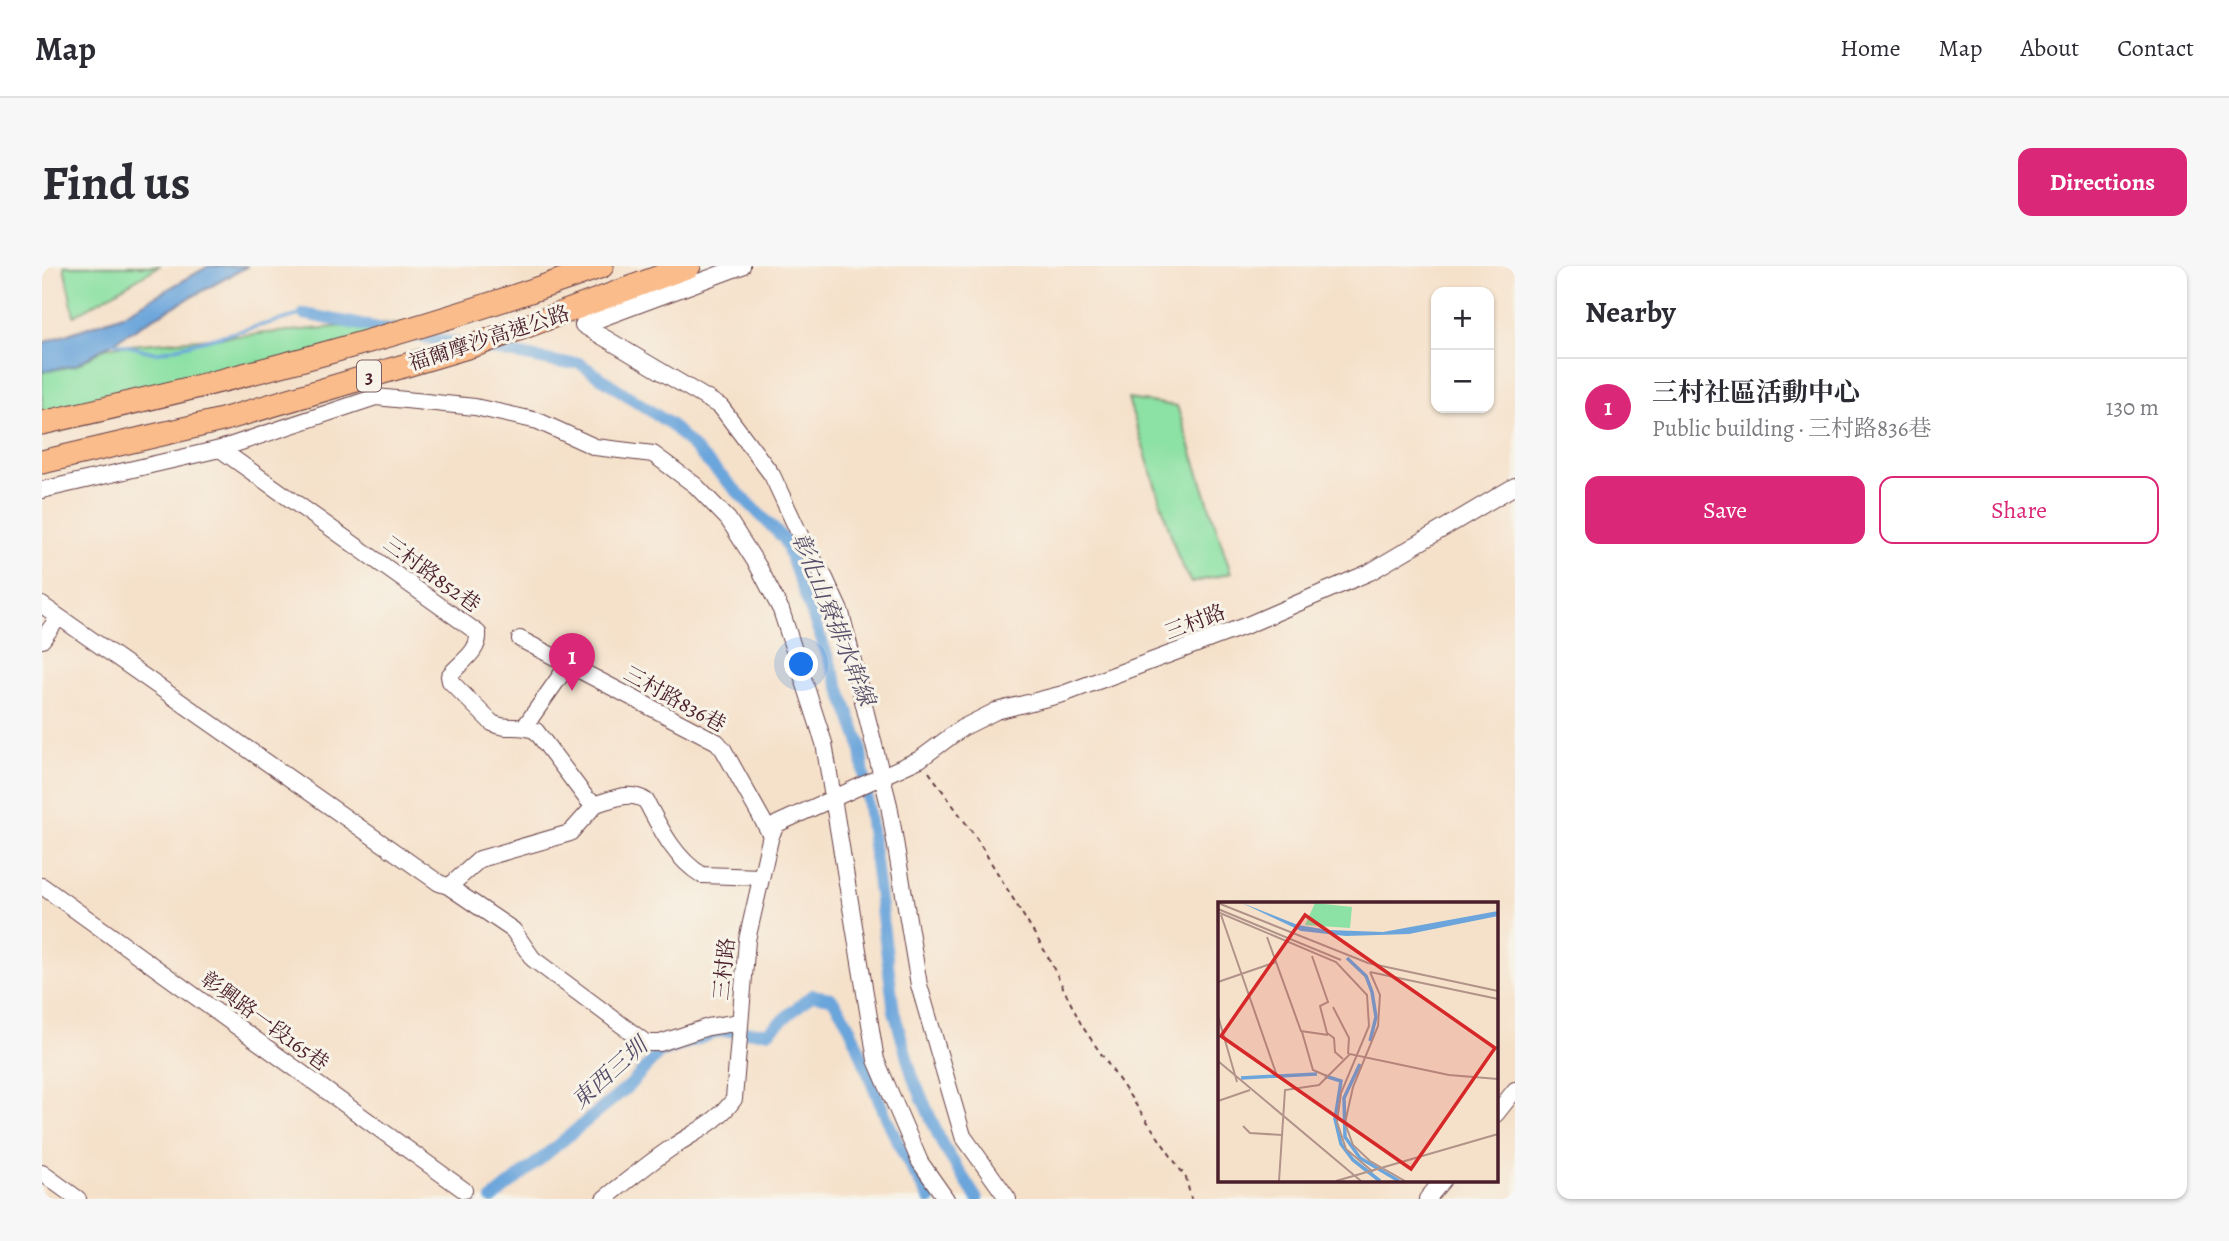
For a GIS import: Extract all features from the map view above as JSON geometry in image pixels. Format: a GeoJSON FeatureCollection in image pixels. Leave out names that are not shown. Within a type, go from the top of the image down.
{"type":"FeatureCollection","features":[{"type":"Feature","properties":{"kind":"highway","name":"福爾摩沙高速公路"},"geometry":{"type":"LineString","coordinates":[[42,423],[140,401],[336,349],[544,287],[602,266]]}},
{"type":"Feature","properties":{"kind":"highway","name":"福爾摩沙高速公路"},"geometry":{"type":"LineString","coordinates":[[42,462],[222,419],[481,343],[689,266]]}},
{"type":"Feature","properties":{"kind":"street"},"geometry":{"type":"LineString","coordinates":[[742,266],[583,325],[720,407],[772,475],[806,548],[825,578],[841,612],[889,805],[919,985],[964,1136],[1008,1199]]}},
{"type":"Feature","properties":{"kind":"street"},"geometry":{"type":"LineString","coordinates":[[42,490],[220,449],[376,397],[475,407],[537,421],[595,447],[653,454],[695,485],[728,519],[758,566],[781,610],[824,743],[837,796],[876,1060],[920,1163],[946,1199]]}},
{"type":"Feature","properties":{"kind":"street","name":"三村路852巷"},"geometry":{"type":"LineString","coordinates":[[220,449],[478,633],[479,642],[474,651],[449,676],[450,681],[492,723],[500,727],[525,726]]}},
{"type":"Feature","properties":{"kind":"street","name":"三村路"},"geometry":{"type":"LineString","coordinates":[[837,796],[920,759],[962,728],[996,711],[1063,694],[1245,626],[1370,572],[1515,485]]}},
{"type":"Feature","properties":{"kind":"street"},"geometry":{"type":"LineString","coordinates":[[42,605],[439,883],[448,886],[513,930],[533,959],[646,1042],[660,1043],[708,1027],[739,1025]]}},
{"type":"Feature","properties":{"kind":"street"},"geometry":{"type":"LineString","coordinates":[[42,640],[58,618]]}},
{"type":"Feature","properties":{"kind":"street","name":"三村路836巷"},"geometry":{"type":"LineString","coordinates":[[520,639],[717,742],[771,835]]}},
{"type":"Feature","properties":{"kind":"street"},"geometry":{"type":"LineString","coordinates":[[568,665],[525,726],[536,732],[587,799],[596,804]]}},
{"type":"Feature","properties":{"kind":"street"},"geometry":{"type":"LineString","coordinates":[[448,886],[480,859],[570,833],[596,804],[627,795],[646,801],[669,842],[694,870],[702,875],[761,877]]}},
{"type":"Feature","properties":{"kind":"street"},"geometry":{"type":"LineString","coordinates":[[771,835],[778,824],[837,796]]}},
{"type":"Feature","properties":{"kind":"street","name":"三村路"},"geometry":{"type":"LineString","coordinates":[[604,1199],[727,1110],[734,1099],[747,940],[771,835]]}},
{"type":"Feature","properties":{"kind":"street","name":"彰興路一段165巷"},"geometry":{"type":"LineString","coordinates":[[42,886],[464,1190]]}},
{"type":"Feature","properties":{"kind":"street"},"geometry":{"type":"LineString","coordinates":[[1498,1111],[1515,1090]]}},
{"type":"Feature","properties":{"kind":"street"},"geometry":{"type":"LineString","coordinates":[[42,1173],[78,1199]]}},
{"type":"Feature","properties":{"kind":"street"},"geometry":{"type":"LineString","coordinates":[[1427,1199],[1441,1182]]}},
{"type":"Feature","properties":{"kind":"path"},"geometry":{"type":"LineString","coordinates":[[920,759],[982,848],[1046,953],[1082,1026],[1186,1178],[1191,1199]]}},
{"type":"Feature","properties":{"kind":"green space"},"geometry":{"type":"Polygon","coordinates":[[[64,266],[159,266],[74,316],[64,266]]]}},
{"type":"Feature","properties":{"kind":"green space"},"geometry":{"type":"Polygon","coordinates":[[[383,323],[420,327],[42,430],[42,372],[76,365],[107,347],[383,323]]]}},
{"type":"Feature","properties":{"kind":"green space"},"geometry":{"type":"Polygon","coordinates":[[[1128,399],[1177,406],[1231,573],[1191,583],[1178,557],[1128,399]]]}},
{"type":"Feature","properties":{"kind":"water"},"geometry":{"type":"Polygon","coordinates":[[[209,266],[248,266],[153,318],[76,365],[42,372],[42,343],[120,316],[209,266]]]}},
{"type":"Feature","properties":{"kind":"waterway"},"geometry":{"type":"LineString","coordinates":[[113,342],[156,353],[304,314]]}},
{"type":"Feature","properties":{"kind":"waterway","name":"彰化山寮排水幹線"},"geometry":{"type":"LineString","coordinates":[[304,314],[389,330]]}},
{"type":"Feature","properties":{"kind":"waterway","name":"彰化山寮排水幹線"},"geometry":{"type":"LineString","coordinates":[[407,334],[461,344]]}},
{"type":"Feature","properties":{"kind":"waterway","name":"彰化山寮排水幹線"},"geometry":{"type":"LineString","coordinates":[[479,347],[562,363],[579,363],[670,424],[784,539],[860,743],[894,1011],[912,1075],[942,1144],[977,1199]]}},
{"type":"Feature","properties":{"kind":"waterway","name":"東西三圳"},"geometry":{"type":"LineString","coordinates":[[492,1199],[629,1086],[659,1053],[720,1031],[768,1032],[812,995],[831,998],[845,1018],[892,1130],[930,1199]]}},
{"type":"Feature","properties":{"kind":"place","name":"三村社區活動中心"},"geometry":{"type":"Point","coordinates":[572,691]}}]}
